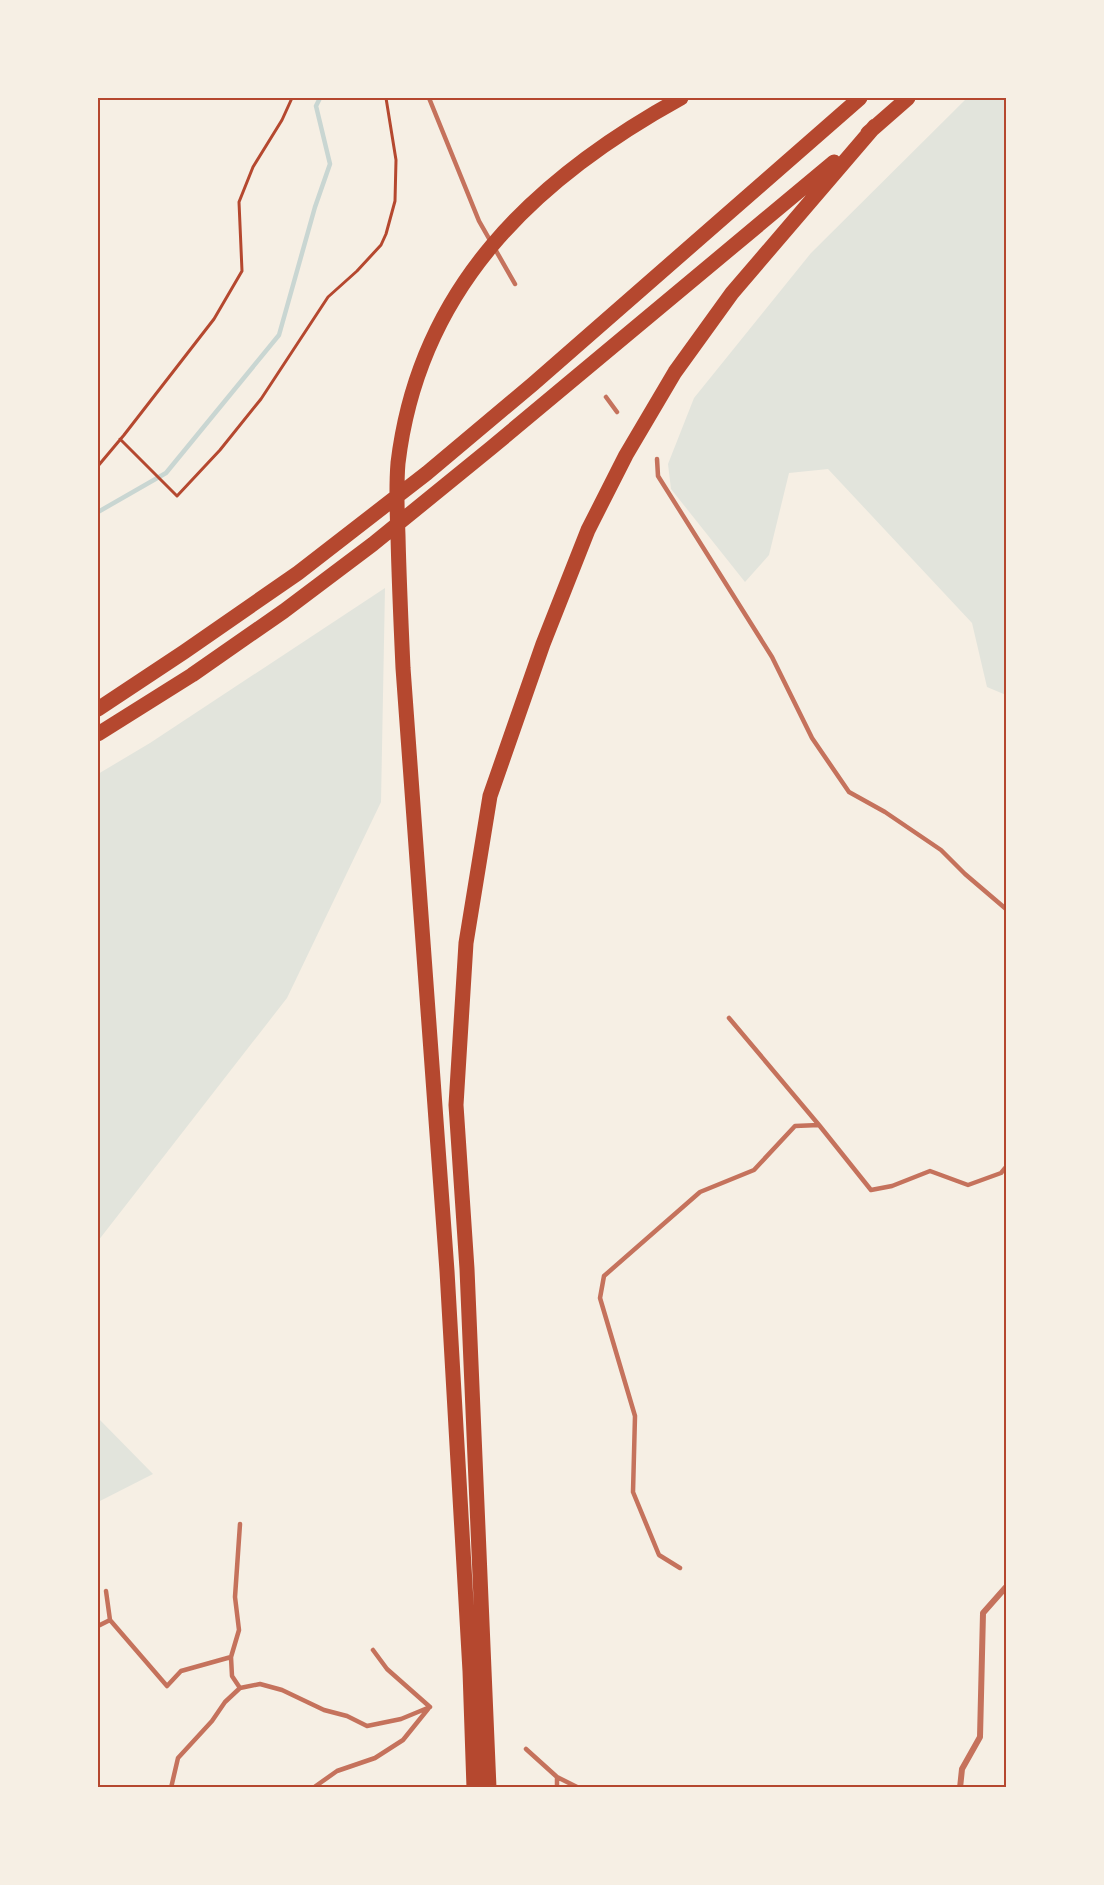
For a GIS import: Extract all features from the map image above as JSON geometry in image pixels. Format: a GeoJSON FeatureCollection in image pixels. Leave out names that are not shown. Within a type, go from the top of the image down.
{"type":"FeatureCollection","features":[{"type":"Feature","properties":{"kind":"highway"},"geometry":{"type":"LineString","coordinates":[[474,1788],[470,1659],[447,1271],[403,668],[399,586],[398,465],[413,389],[434,336],[459,291],[482,258],[536,198],[565,173],[620,133],[681,98]]}},
{"type":"Feature","properties":{"kind":"highway"},"geometry":{"type":"LineString","coordinates":[[98,709],[298,573],[427,473],[533,384],[860,98]]}},
{"type":"Feature","properties":{"kind":"highway"},"geometry":{"type":"LineString","coordinates":[[98,734],[201,669],[284,611],[373,544],[491,448],[908,98]]}},
{"type":"Feature","properties":{"kind":"highway"},"geometry":{"type":"LineString","coordinates":[[489,1788],[467,1281],[456,1104],[466,944],[490,796],[543,644],[584,540],[626,455],[675,372],[732,293],[875,126]]}},
{"type":"Feature","properties":{"kind":"street"},"geometry":{"type":"LineString","coordinates":[[960,1788],[962,1769],[980,1737],[983,1612],[1006,1587]]}},
{"type":"Feature","properties":{"kind":"lane"},"geometry":{"type":"LineString","coordinates":[[429,98],[479,221],[515,284]]}},
{"type":"Feature","properties":{"kind":"lane"},"geometry":{"type":"LineString","coordinates":[[606,398],[617,412]]}},
{"type":"Feature","properties":{"kind":"lane"},"geometry":{"type":"LineString","coordinates":[[657,459],[658,476],[772,657],[812,738],[849,792],[885,812],[941,850],[1006,909]]}},
{"type":"Feature","properties":{"kind":"lane"},"geometry":{"type":"LineString","coordinates":[[729,1018],[872,1190],[892,1186],[930,1172],[968,1185],[1001,1173],[1006,1167]]}},
{"type":"Feature","properties":{"kind":"lane"},"geometry":{"type":"LineString","coordinates":[[680,1568],[659,1555],[633,1492],[635,1416],[600,1298],[603,1276],[700,1192],[754,1170],[795,1126],[819,1125]]}},
{"type":"Feature","properties":{"kind":"lane"},"geometry":{"type":"LineString","coordinates":[[240,1524],[235,1597],[239,1630],[231,1657],[232,1676],[240,1688]]}},
{"type":"Feature","properties":{"kind":"lane"},"geometry":{"type":"LineString","coordinates":[[106,1591],[110,1620],[166,1686],[181,1671],[231,1657]]}},
{"type":"Feature","properties":{"kind":"lane"},"geometry":{"type":"LineString","coordinates":[[98,1626],[110,1620]]}},
{"type":"Feature","properties":{"kind":"lane"},"geometry":{"type":"LineString","coordinates":[[374,1650],[387,1669],[430,1707]]}},
{"type":"Feature","properties":{"kind":"lane"},"geometry":{"type":"LineString","coordinates":[[171,1788],[178,1758],[212,1721],[225,1702],[240,1688],[260,1684],[282,1690],[324,1710],[347,1716],[367,1726],[401,1719],[430,1707]]}},
{"type":"Feature","properties":{"kind":"lane"},"geometry":{"type":"LineString","coordinates":[[313,1788],[337,1771],[375,1758],[403,1740],[430,1707]]}},
{"type":"Feature","properties":{"kind":"lane"},"geometry":{"type":"LineString","coordinates":[[526,1749],[556,1777],[579,1788]]}},
{"type":"Feature","properties":{"kind":"lane"},"geometry":{"type":"LineString","coordinates":[[556,1777],[557,1788]]}},
{"type":"Feature","properties":{"kind":"path"},"geometry":{"type":"LineString","coordinates":[[98,466],[214,319],[242,271],[239,202],[253,166],[282,120],[292,98]]}},
{"type":"Feature","properties":{"kind":"path"},"geometry":{"type":"LineString","coordinates":[[120,439],[177,496],[220,450],[261,399],[328,297],[381,245],[386,234],[395,201],[396,160],[386,98]]}},
{"type":"Feature","properties":{"kind":"shaded area"},"geometry":{"type":"Polygon","coordinates":[[[967,98],[1006,98],[1006,695],[987,687],[972,623],[828,469],[789,473],[769,555],[745,582],[671,489],[668,464],[694,398],[811,253],[967,98]]]}},
{"type":"Feature","properties":{"kind":"shaded area"},"geometry":{"type":"Polygon","coordinates":[[[385,588],[381,802],[287,998],[98,1241],[98,774],[150,743],[385,588]]]}},
{"type":"Feature","properties":{"kind":"shaded area"},"geometry":{"type":"Polygon","coordinates":[[[98,1418],[153,1474],[98,1502],[98,1418]]]}},
{"type":"Feature","properties":{"kind":"waterway"},"geometry":{"type":"LineString","coordinates":[[98,512],[166,473],[279,335],[315,207],[330,164],[316,106],[320,98]]}}]}
